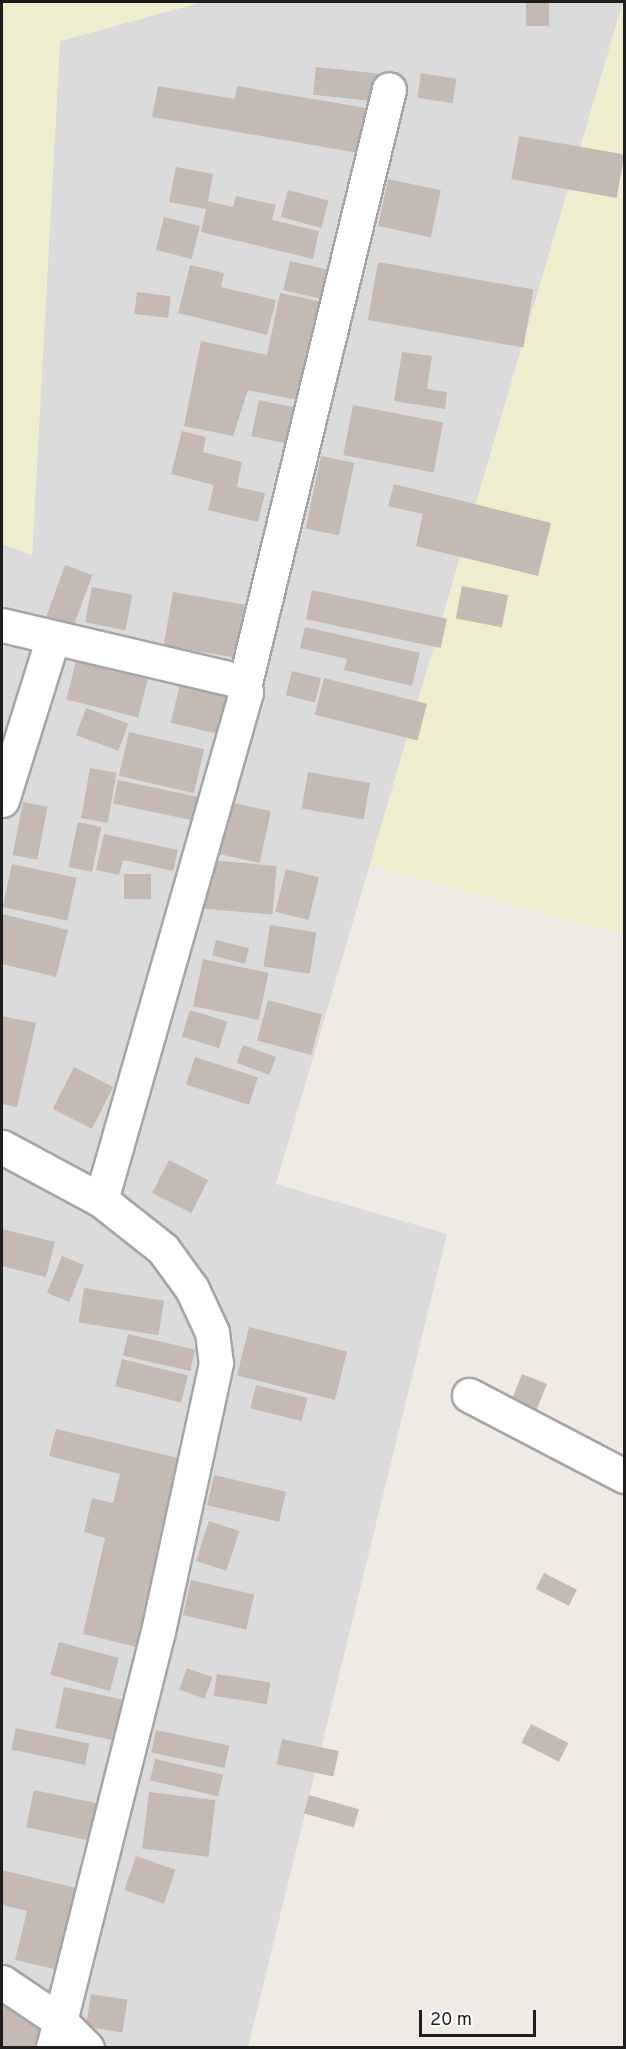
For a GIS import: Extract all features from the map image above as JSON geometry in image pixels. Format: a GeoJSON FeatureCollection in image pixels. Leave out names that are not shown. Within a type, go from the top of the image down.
{"type":"FeatureCollection","features":[{"type":"Feature","properties":{"kind":"street"},"geometry":{"type":"LineString","coordinates":[[101,1200],[129,1117],[244,687],[389,89]]}},
{"type":"Feature","properties":{"kind":"street"},"geometry":{"type":"LineString","coordinates":[[2,625],[52,640],[224,676],[244,687]]}},
{"type":"Feature","properties":{"kind":"street"},"geometry":{"type":"LineString","coordinates":[[2,800],[52,640]]}},
{"type":"Feature","properties":{"kind":"street"},"geometry":{"type":"LineString","coordinates":[[2,1147],[101,1200],[163,1249],[192,1289],[213,1332],[216,1363],[158,1631],[57,2034]]}},
{"type":"Feature","properties":{"kind":"street"},"geometry":{"type":"LineString","coordinates":[[470,1395],[624,1476]]}},
{"type":"Feature","properties":{"kind":"street"},"geometry":{"type":"LineString","coordinates":[[2,1982],[57,2034],[87,2048]]}},
{"type":"Feature","properties":{"kind":"shaded area"},"geometry":{"type":"Polygon","coordinates":[[[202,2],[623,2],[276,1184],[447,1234],[248,2047],[2,2047],[2,544],[32,554],[60,41],[202,2]]]}},
{"type":"Feature","properties":{"kind":"green space"},"geometry":{"type":"Polygon","coordinates":[[[2,2],[202,2],[60,41],[32,555],[2,544],[2,2]]]}},
{"type":"Feature","properties":{"kind":"green space"},"geometry":{"type":"Polygon","coordinates":[[[624,2],[624,935],[370,865],[624,2]]]}},
{"type":"Feature","properties":{"kind":"building"},"geometry":{"type":"Polygon","coordinates":[[[526,2],[549,2],[549,26],[526,26],[526,2]]]}},
{"type":"Feature","properties":{"kind":"building"},"geometry":{"type":"Polygon","coordinates":[[[316,67],[378,73],[375,101],[313,95],[316,67]]]}},
{"type":"Feature","properties":{"kind":"building"},"geometry":{"type":"Polygon","coordinates":[[[421,73],[457,79],[453,103],[417,98],[421,73]]]}},
{"type":"Feature","properties":{"kind":"building"},"geometry":{"type":"Polygon","coordinates":[[[158,86],[235,99],[237,86],[372,109],[364,154],[152,117],[158,86]]]}},
{"type":"Feature","properties":{"kind":"building"},"geometry":{"type":"Polygon","coordinates":[[[519,136],[624,155],[617,198],[511,179],[519,136]]]}},
{"type":"Feature","properties":{"kind":"building"},"geometry":{"type":"Polygon","coordinates":[[[176,167],[213,174],[208,201],[233,207],[236,196],[276,205],[272,220],[319,231],[313,259],[201,232],[206,209],[169,202],[176,167]]]}},
{"type":"Feature","properties":{"kind":"building"},"geometry":{"type":"Polygon","coordinates":[[[388,179],[441,190],[431,237],[378,226],[388,179]]]}},
{"type":"Feature","properties":{"kind":"building"},"geometry":{"type":"Polygon","coordinates":[[[288,190],[329,201],[321,228],[281,217],[288,190]]]}},
{"type":"Feature","properties":{"kind":"building"},"geometry":{"type":"Polygon","coordinates":[[[164,217],[200,226],[192,259],[156,250],[164,217]]]}},
{"type":"Feature","properties":{"kind":"building"},"geometry":{"type":"Polygon","coordinates":[[[290,261],[334,271],[327,300],[283,290],[290,261]]]}},
{"type":"Feature","properties":{"kind":"building"},"geometry":{"type":"Polygon","coordinates":[[[378,262],[534,289],[523,348],[368,320],[378,262]]]}},
{"type":"Feature","properties":{"kind":"building"},"geometry":{"type":"Polygon","coordinates":[[[190,265],[224,273],[221,287],[276,300],[267,335],[178,313],[190,265]]]}},
{"type":"Feature","properties":{"kind":"building"},"geometry":{"type":"Polygon","coordinates":[[[137,292],[171,296],[168,318],[134,314],[137,292]]]}},
{"type":"Feature","properties":{"kind":"building"},"geometry":{"type":"Polygon","coordinates":[[[280,293],[328,303],[307,402],[248,390],[233,436],[184,426],[201,341],[267,355],[280,293]]]}},
{"type":"Feature","properties":{"kind":"building"},"geometry":{"type":"Polygon","coordinates":[[[402,352],[432,356],[427,389],[447,392],[445,409],[394,401],[402,352]]]}},
{"type":"Feature","properties":{"kind":"building"},"geometry":{"type":"Polygon","coordinates":[[[259,400],[303,409],[295,446],[251,436],[259,400]]]}},
{"type":"Feature","properties":{"kind":"building"},"geometry":{"type":"Polygon","coordinates":[[[353,405],[443,423],[434,473],[343,455],[353,405]]]}},
{"type":"Feature","properties":{"kind":"building"},"geometry":{"type":"Polygon","coordinates":[[[182,431],[206,437],[203,452],[242,462],[237,487],[265,493],[258,522],[208,510],[214,485],[171,474],[182,431]]]}},
{"type":"Feature","properties":{"kind":"building"},"geometry":{"type":"Polygon","coordinates":[[[321,456],[354,463],[339,535],[306,528],[321,456]]]}},
{"type":"Feature","properties":{"kind":"building"},"geometry":{"type":"Polygon","coordinates":[[[394,484],[551,523],[538,576],[416,546],[423,514],[388,506],[394,484]]]}},
{"type":"Feature","properties":{"kind":"building"},"geometry":{"type":"Polygon","coordinates":[[[65,565],[92,575],[73,627],[46,617],[65,565]]]}},
{"type":"Feature","properties":{"kind":"building"},"geometry":{"type":"Polygon","coordinates":[[[462,586],[508,595],[502,627],[456,618],[462,586]]]}},
{"type":"Feature","properties":{"kind":"building"},"geometry":{"type":"Polygon","coordinates":[[[92,587],[132,595],[125,630],[85,622],[92,587]]]}},
{"type":"Feature","properties":{"kind":"building"},"geometry":{"type":"Polygon","coordinates":[[[312,590],[447,619],[441,648],[306,619],[312,590]]]}},
{"type":"Feature","properties":{"kind":"building"},"geometry":{"type":"Polygon","coordinates":[[[173,592],[245,605],[236,658],[164,645],[173,592]]]}},
{"type":"Feature","properties":{"kind":"building"},"geometry":{"type":"Polygon","coordinates":[[[305,627],[420,653],[412,686],[344,670],[347,659],[300,648],[305,627]]]}},
{"type":"Feature","properties":{"kind":"building"},"geometry":{"type":"Polygon","coordinates":[[[78,653],[150,671],[138,717],[66,700],[78,653]]]}},
{"type":"Feature","properties":{"kind":"building"},"geometry":{"type":"Polygon","coordinates":[[[292,671],[321,678],[315,703],[286,695],[292,671]]]}},
{"type":"Feature","properties":{"kind":"building"},"geometry":{"type":"Polygon","coordinates":[[[324,678],[427,704],[418,741],[315,715],[324,678]]]}},
{"type":"Feature","properties":{"kind":"building"},"geometry":{"type":"Polygon","coordinates":[[[181,679],[228,690],[218,734],[171,723],[181,679]]]}},
{"type":"Feature","properties":{"kind":"building"},"geometry":{"type":"Polygon","coordinates":[[[86,708],[128,723],[118,751],[76,735],[86,708]]]}},
{"type":"Feature","properties":{"kind":"building"},"geometry":{"type":"Polygon","coordinates":[[[129,732],[204,749],[194,793],[119,776],[129,732]]]}},
{"type":"Feature","properties":{"kind":"building"},"geometry":{"type":"Polygon","coordinates":[[[90,768],[117,773],[108,823],[81,818],[90,768]]]}},
{"type":"Feature","properties":{"kind":"building"},"geometry":{"type":"Polygon","coordinates":[[[308,772],[370,783],[364,819],[302,808],[308,772]]]}},
{"type":"Feature","properties":{"kind":"building"},"geometry":{"type":"Polygon","coordinates":[[[118,780],[198,797],[193,821],[113,803],[118,780]]]}},
{"type":"Feature","properties":{"kind":"building"},"geometry":{"type":"Polygon","coordinates":[[[219,800],[271,811],[260,863],[208,852],[219,800]]]}},
{"type":"Feature","properties":{"kind":"building"},"geometry":{"type":"Polygon","coordinates":[[[23,802],[48,807],[37,860],[13,855],[23,802]]]}},
{"type":"Feature","properties":{"kind":"building"},"geometry":{"type":"Polygon","coordinates":[[[78,822],[101,827],[92,872],[68,867],[78,822]]]}},
{"type":"Feature","properties":{"kind":"building"},"geometry":{"type":"Polygon","coordinates":[[[104,834],[178,850],[173,871],[123,860],[119,875],[96,870],[104,834]]]}},
{"type":"Feature","properties":{"kind":"building"},"geometry":{"type":"Polygon","coordinates":[[[209,860],[277,866],[272,915],[205,909],[209,860]]]}},
{"type":"Feature","properties":{"kind":"building"},"geometry":{"type":"Polygon","coordinates":[[[12,864],[77,878],[67,921],[3,907],[12,864]]]}},
{"type":"Feature","properties":{"kind":"building"},"geometry":{"type":"Polygon","coordinates":[[[286,869],[319,877],[308,920],[275,912],[286,869]]]}},
{"type":"Feature","properties":{"kind":"building"},"geometry":{"type":"Polygon","coordinates":[[[124,874],[151,874],[151,899],[124,899],[124,874]]]}},
{"type":"Feature","properties":{"kind":"building"},"geometry":{"type":"Polygon","coordinates":[[[2,914],[68,930],[56,977],[2,964],[2,914]]]}},
{"type":"Feature","properties":{"kind":"building"},"geometry":{"type":"Polygon","coordinates":[[[270,925],[316,932],[310,974],[263,966],[270,925]]]}},
{"type":"Feature","properties":{"kind":"building"},"geometry":{"type":"Polygon","coordinates":[[[216,940],[249,948],[245,964],[212,956],[216,940]]]}},
{"type":"Feature","properties":{"kind":"building"},"geometry":{"type":"Polygon","coordinates":[[[203,959],[269,973],[259,1020],[193,1006],[203,959]]]}},
{"type":"Feature","properties":{"kind":"building"},"geometry":{"type":"Polygon","coordinates":[[[268,1000],[322,1014],[311,1055],[257,1041],[268,1000]]]}},
{"type":"Feature","properties":{"kind":"building"},"geometry":{"type":"Polygon","coordinates":[[[190,1010],[227,1021],[219,1048],[182,1037],[190,1010]]]}},
{"type":"Feature","properties":{"kind":"building"},"geometry":{"type":"Polygon","coordinates":[[[2,1016],[36,1023],[17,1107],[2,1104],[2,1016]]]}},
{"type":"Feature","properties":{"kind":"building"},"geometry":{"type":"Polygon","coordinates":[[[243,1045],[276,1057],[269,1075],[237,1063],[243,1045]]]}},
{"type":"Feature","properties":{"kind":"building"},"geometry":{"type":"Polygon","coordinates":[[[195,1057],[258,1077],[249,1105],[186,1085],[195,1057]]]}},
{"type":"Feature","properties":{"kind":"building"},"geometry":{"type":"Polygon","coordinates":[[[74,1067],[113,1087],[92,1129],[53,1109],[74,1067]]]}},
{"type":"Feature","properties":{"kind":"building"},"geometry":{"type":"Polygon","coordinates":[[[169,1160],[208,1180],[191,1213],[152,1193],[169,1160]]]}},
{"type":"Feature","properties":{"kind":"building"},"geometry":{"type":"Polygon","coordinates":[[[2,1229],[55,1242],[46,1277],[2,1266],[2,1229]]]}},
{"type":"Feature","properties":{"kind":"building"},"geometry":{"type":"Polygon","coordinates":[[[62,1256],[84,1265],[69,1302],[47,1293],[62,1256]]]}},
{"type":"Feature","properties":{"kind":"building"},"geometry":{"type":"Polygon","coordinates":[[[84,1288],[164,1301],[159,1335],[79,1323],[84,1288]]]}},
{"type":"Feature","properties":{"kind":"building"},"geometry":{"type":"Polygon","coordinates":[[[249,1327],[347,1351],[335,1400],[237,1376],[249,1327]]]}},
{"type":"Feature","properties":{"kind":"building"},"geometry":{"type":"Polygon","coordinates":[[[128,1334],[195,1350],[190,1371],[123,1355],[128,1334]]]}},
{"type":"Feature","properties":{"kind":"building"},"geometry":{"type":"Polygon","coordinates":[[[122,1359],[188,1375],[181,1403],[115,1386],[122,1359]]]}},
{"type":"Feature","properties":{"kind":"building"},"geometry":{"type":"Polygon","coordinates":[[[522,1374],[547,1384],[535,1415],[510,1405],[522,1374]]]}},
{"type":"Feature","properties":{"kind":"building"},"geometry":{"type":"Polygon","coordinates":[[[256,1385],[307,1398],[302,1421],[250,1408],[256,1385]]]}},
{"type":"Feature","properties":{"kind":"building"},"geometry":{"type":"Polygon","coordinates":[[[56,1429],[187,1460],[141,1648],[83,1634],[105,1538],[84,1532],[92,1498],[113,1503],[120,1474],[49,1456],[56,1429]]]}},
{"type":"Feature","properties":{"kind":"building"},"geometry":{"type":"Polygon","coordinates":[[[214,1475],[286,1492],[279,1522],[207,1505],[214,1475]]]}},
{"type":"Feature","properties":{"kind":"building"},"geometry":{"type":"Polygon","coordinates":[[[209,1521],[239,1531],[226,1571],[196,1561],[209,1521]]]}},
{"type":"Feature","properties":{"kind":"building"},"geometry":{"type":"Polygon","coordinates":[[[544,1573],[577,1590],[569,1606],[536,1589],[544,1573]]]}},
{"type":"Feature","properties":{"kind":"building"},"geometry":{"type":"Polygon","coordinates":[[[191,1580],[254,1595],[246,1630],[183,1615],[191,1580]]]}},
{"type":"Feature","properties":{"kind":"building"},"geometry":{"type":"Polygon","coordinates":[[[59,1642],[119,1658],[110,1691],[50,1675],[59,1642]]]}},
{"type":"Feature","properties":{"kind":"building"},"geometry":{"type":"Polygon","coordinates":[[[187,1668],[212,1677],[205,1699],[179,1690],[187,1668]]]}},
{"type":"Feature","properties":{"kind":"building"},"geometry":{"type":"Polygon","coordinates":[[[217,1674],[270,1682],[267,1704],[214,1696],[217,1674]]]}},
{"type":"Feature","properties":{"kind":"building"},"geometry":{"type":"Polygon","coordinates":[[[64,1687],[129,1701],[120,1742],[55,1728],[64,1687]]]}},
{"type":"Feature","properties":{"kind":"building"},"geometry":{"type":"Polygon","coordinates":[[[531,1724],[568,1743],[559,1762],[521,1743],[531,1724]]]}},
{"type":"Feature","properties":{"kind":"building"},"geometry":{"type":"Polygon","coordinates":[[[16,1728],[89,1744],[85,1765],[11,1750],[16,1728]]]}},
{"type":"Feature","properties":{"kind":"building"},"geometry":{"type":"Polygon","coordinates":[[[156,1730],[229,1746],[225,1768],[151,1752],[156,1730]]]}},
{"type":"Feature","properties":{"kind":"building"},"geometry":{"type":"Polygon","coordinates":[[[282,1739],[339,1751],[333,1776],[277,1764],[282,1739]]]}},
{"type":"Feature","properties":{"kind":"building"},"geometry":{"type":"Polygon","coordinates":[[[155,1759],[223,1775],[218,1796],[150,1780],[155,1759]]]}},
{"type":"Feature","properties":{"kind":"building"},"geometry":{"type":"Polygon","coordinates":[[[34,1790],[102,1805],[95,1842],[26,1827],[34,1790]]]}},
{"type":"Feature","properties":{"kind":"building"},"geometry":{"type":"Polygon","coordinates":[[[149,1792],[216,1800],[209,1857],[142,1849],[149,1792]]]}},
{"type":"Feature","properties":{"kind":"building"},"geometry":{"type":"Polygon","coordinates":[[[309,1795],[359,1809],[354,1828],[304,1813],[309,1795]]]}},
{"type":"Feature","properties":{"kind":"building"},"geometry":{"type":"Polygon","coordinates":[[[136,1856],[176,1870],[164,1904],[124,1890],[136,1856]]]}},
{"type":"Feature","properties":{"kind":"building"},"geometry":{"type":"Polygon","coordinates":[[[2,1870],[80,1889],[59,1970],[15,1960],[27,1911],[2,1905],[2,1870]]]}},
{"type":"Feature","properties":{"kind":"building"},"geometry":{"type":"Polygon","coordinates":[[[91,1994],[128,2000],[122,2032],[86,2027],[91,1994]]]}},
{"type":"Feature","properties":{"kind":"building"},"geometry":{"type":"Polygon","coordinates":[[[2,2004],[50,2034],[47,2048],[2,2048],[2,2004]]]}}]}
